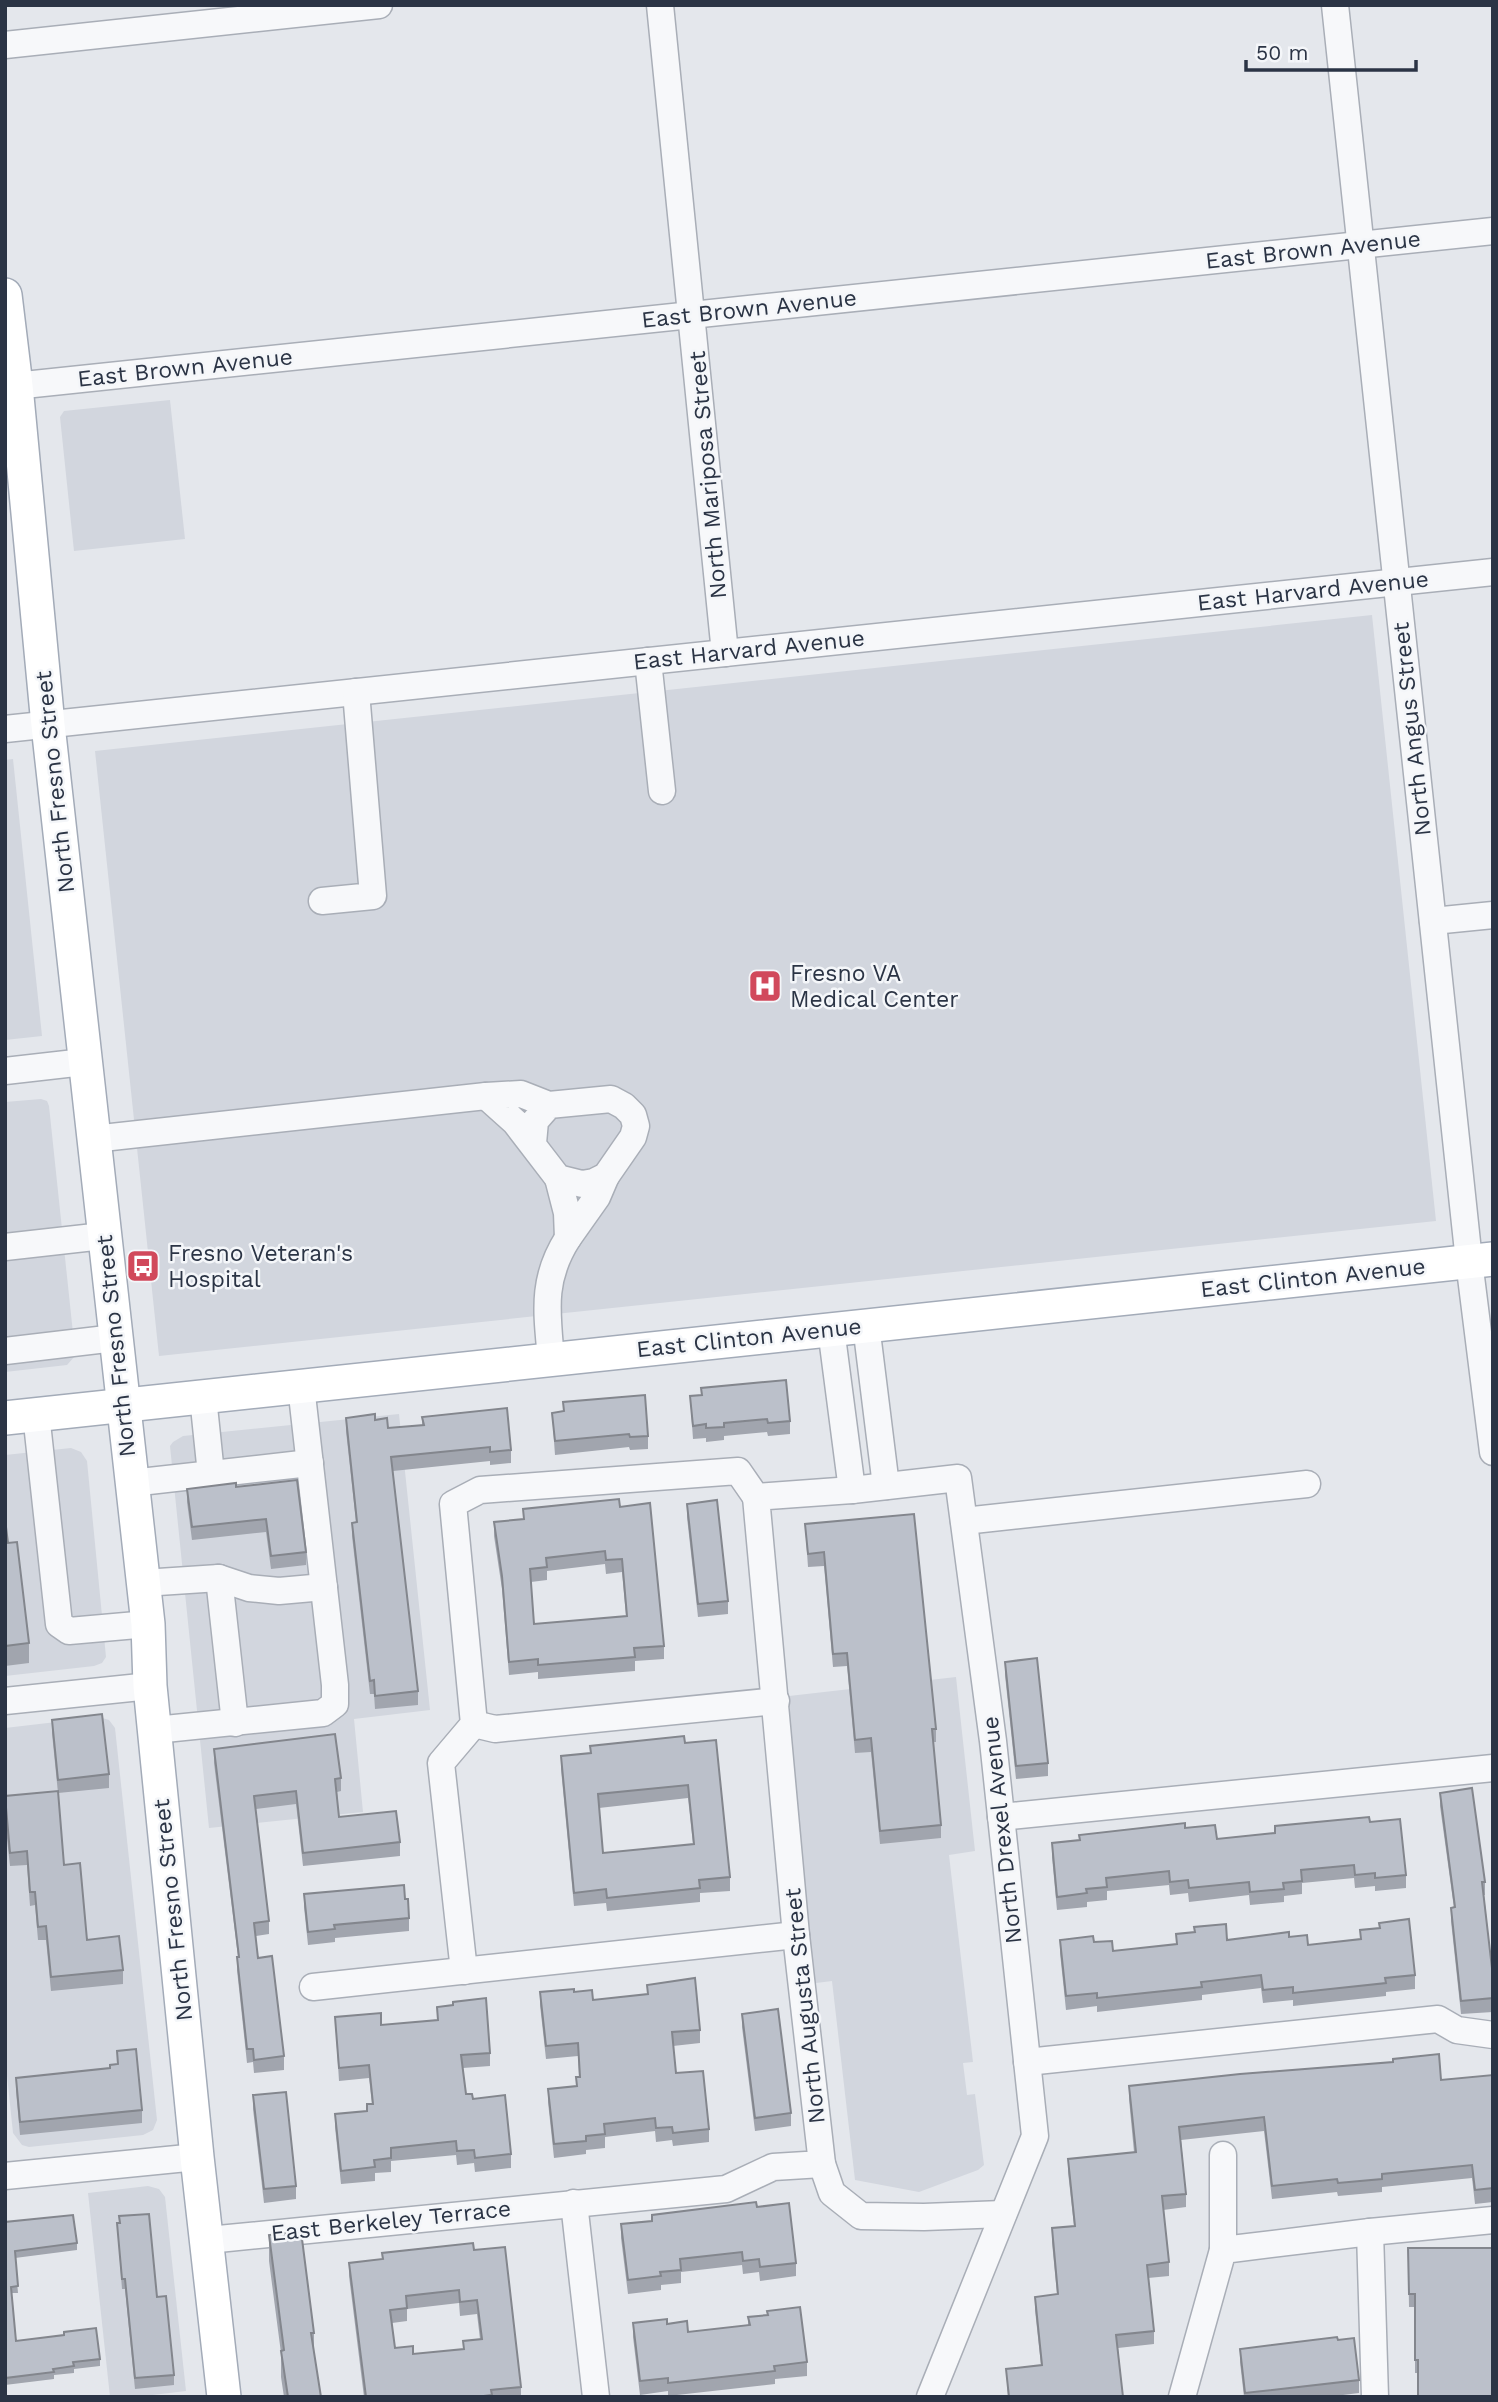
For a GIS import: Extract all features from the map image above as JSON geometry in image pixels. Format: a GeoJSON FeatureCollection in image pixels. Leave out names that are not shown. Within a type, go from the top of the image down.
{"type":"FeatureCollection","features":[{"type":"Feature","properties":{"kind":"main road","name":"North Fresno Street"},"geometry":{"type":"LineString","coordinates":[[5,295],[11,387],[148,1624],[150,1686],[224,2397]]}},
{"type":"Feature","properties":{"kind":"main road","name":"East Clinton Avenue"},"geometry":{"type":"LineString","coordinates":[[21,1416],[1481,1260]]}},
{"type":"Feature","properties":{"kind":"street"},"geometry":{"type":"LineString","coordinates":[[5,45],[379,5]]}},
{"type":"Feature","properties":{"kind":"street","name":"North Mariposa Street"},"geometry":{"type":"LineString","coordinates":[[660,5],[725,653]]}},
{"type":"Feature","properties":{"kind":"street","name":"North Angus Street"},"geometry":{"type":"LineString","coordinates":[[1335,5],[1433,921],[1481,1260],[1493,1452]]}},
{"type":"Feature","properties":{"kind":"street","name":"East Brown Avenue"},"geometry":{"type":"LineString","coordinates":[[11,387],[1493,231]]}},
{"type":"Feature","properties":{"kind":"street","name":"East Harvard Avenue"},"geometry":{"type":"LineString","coordinates":[[5,729],[1493,572]]}},
{"type":"Feature","properties":{"kind":"street"},"geometry":{"type":"LineString","coordinates":[[648,661],[662,791]]}},
{"type":"Feature","properties":{"kind":"street"},"geometry":{"type":"LineString","coordinates":[[322,901],[373,896],[356,692]]}},
{"type":"Feature","properties":{"kind":"street"},"geometry":{"type":"LineString","coordinates":[[1433,921],[1493,915]]}},
{"type":"Feature","properties":{"kind":"street"},"geometry":{"type":"LineString","coordinates":[[5,1071],[84,1062]]}},
{"type":"Feature","properties":{"kind":"street"},"geometry":{"type":"LineString","coordinates":[[93,1139],[486,1096],[521,1094],[549,1105],[611,1099],[634,1115],[636,1126],[633,1137],[606,1176],[597,1197],[583,1213],[556,1259],[549,1280],[547,1311],[551,1359]]}},
{"type":"Feature","properties":{"kind":"street"},"geometry":{"type":"LineString","coordinates":[[486,1096],[515,1122],[558,1178],[567,1213],[568,1238]]}},
{"type":"Feature","properties":{"kind":"street"},"geometry":{"type":"LineString","coordinates":[[533,1143],[535,1121],[549,1105]]}},
{"type":"Feature","properties":{"kind":"street"},"geometry":{"type":"LineString","coordinates":[[558,1178],[582,1184],[606,1176]]}},
{"type":"Feature","properties":{"kind":"street"},"geometry":{"type":"LineString","coordinates":[[5,1247],[103,1236]]}},
{"type":"Feature","properties":{"kind":"street"},"geometry":{"type":"LineString","coordinates":[[464,1971],[441,1763],[474,1724],[453,1504],[480,1490],[738,1471],[756,1497],[886,1486],[866,1325]]}},
{"type":"Feature","properties":{"kind":"street"},"geometry":{"type":"LineString","coordinates":[[831,1329],[852,1490]]}},
{"type":"Feature","properties":{"kind":"street"},"geometry":{"type":"LineString","coordinates":[[5,1351],[115,1338]]}},
{"type":"Feature","properties":{"kind":"street"},"geometry":{"type":"LineString","coordinates":[[155,1730],[323,1713],[335,1704],[301,1386]]}},
{"type":"Feature","properties":{"kind":"street"},"geometry":{"type":"LineString","coordinates":[[203,1397],[212,1474]]}},
{"type":"Feature","properties":{"kind":"street"},"geometry":{"type":"LineString","coordinates":[[21,1416],[59,1624],[69,1631],[148,1624]]}},
{"type":"Feature","properties":{"kind":"street"},"geometry":{"type":"LineString","coordinates":[[131,1483],[310,1463]]}},
{"type":"Feature","properties":{"kind":"street","name":"North Drexel Avenue"},"geometry":{"type":"LineString","coordinates":[[886,1486],[958,1478],[1001,1817],[1034,2136],[930,2397]]}},
{"type":"Feature","properties":{"kind":"street"},"geometry":{"type":"LineString","coordinates":[[964,1521],[1307,1484]]}},
{"type":"Feature","properties":{"kind":"street","name":"North Augusta Street"},"geometry":{"type":"LineString","coordinates":[[756,1497],[796,1935],[822,2164],[832,2193],[861,2217],[1003,2214]]}},
{"type":"Feature","properties":{"kind":"street"},"geometry":{"type":"LineString","coordinates":[[143,1583],[219,1578],[249,1588],[279,1591],[324,1587]]}},
{"type":"Feature","properties":{"kind":"street"},"geometry":{"type":"LineString","coordinates":[[219,1578],[235,1723]]}},
{"type":"Feature","properties":{"kind":"street"},"geometry":{"type":"LineString","coordinates":[[5,1701],[150,1686]]}},
{"type":"Feature","properties":{"kind":"street"},"geometry":{"type":"LineString","coordinates":[[474,1724],[495,1729],[776,1701]]}},
{"type":"Feature","properties":{"kind":"street"},"geometry":{"type":"LineString","coordinates":[[1001,1817],[1493,1768]]}},
{"type":"Feature","properties":{"kind":"street"},"geometry":{"type":"LineString","coordinates":[[313,1987],[796,1935]]}},
{"type":"Feature","properties":{"kind":"street"},"geometry":{"type":"LineString","coordinates":[[1027,2062],[1438,2020],[1457,2029],[1493,2035]]}},
{"type":"Feature","properties":{"kind":"street"},"geometry":{"type":"LineString","coordinates":[[1182,2397],[1223,2250],[1223,2155]]}},
{"type":"Feature","properties":{"kind":"street"},"geometry":{"type":"LineString","coordinates":[[5,2176],[197,2157]]}},
{"type":"Feature","properties":{"kind":"street"},"geometry":{"type":"LineString","coordinates":[[596,2397],[574,2203],[726,2189],[773,2167],[822,2164]]}},
{"type":"Feature","properties":{"kind":"street","name":"East Berkeley Terrace"},"geometry":{"type":"LineString","coordinates":[[208,2240],[574,2203]]}},
{"type":"Feature","properties":{"kind":"street"},"geometry":{"type":"LineString","coordinates":[[1223,2250],[1493,2220]]}},
{"type":"Feature","properties":{"kind":"street"},"geometry":{"type":"LineString","coordinates":[[1370,2232],[1375,2397]]}},
{"type":"Feature","properties":{"kind":"shaded area"},"geometry":{"type":"Polygon","coordinates":[[[170,400],[185,539],[74,551],[60,417],[64,411],[170,400]]]}},
{"type":"Feature","properties":{"kind":"shaded area","name":"Fresno VA Medical Center"},"geometry":{"type":"Polygon","coordinates":[[[1372,615],[1436,1221],[159,1356],[95,751],[1372,615]]]}},
{"type":"Feature","properties":{"kind":"shaded area"},"geometry":{"type":"Polygon","coordinates":[[[13,759],[42,1036],[5,1040],[5,760],[13,759]]]}},
{"type":"Feature","properties":{"kind":"shaded area"},"geometry":{"type":"Polygon","coordinates":[[[41,1099],[47,1101],[49,1106],[75,1352],[67,1365],[5,1372],[5,1102],[41,1099]]]}},
{"type":"Feature","properties":{"kind":"shaded area"},"geometry":{"type":"Polygon","coordinates":[[[399,1414],[430,1710],[354,1719],[363,1812],[209,1828],[170,1446],[183,1436],[399,1414]]]}},
{"type":"Feature","properties":{"kind":"shaded area"},"geometry":{"type":"Polygon","coordinates":[[[71,1448],[81,1452],[87,1461],[106,1657],[102,1663],[94,1666],[5,1676],[5,1455],[71,1448]]]}},
{"type":"Feature","properties":{"kind":"shaded area"},"geometry":{"type":"Polygon","coordinates":[[[956,1677],[975,1851],[949,1855],[973,2062],[963,2063],[967,2095],[975,2094],[984,2165],[978,2170],[919,2192],[855,2180],[832,1981],[792,1986],[762,1713],[790,1709],[789,1696],[956,1677]]]}},
{"type":"Feature","properties":{"kind":"shaded area"},"geometry":{"type":"Polygon","coordinates":[[[99,1717],[109,1720],[115,1728],[157,2120],[153,2130],[143,2135],[29,2147],[22,2145],[13,2133],[5,2056],[5,1728],[99,1717]]]}},
{"type":"Feature","properties":{"kind":"shaded area"},"geometry":{"type":"Polygon","coordinates":[[[148,2186],[159,2189],[165,2197],[186,2391],[110,2397],[88,2193],[148,2186]]]}},
{"type":"Feature","properties":{"kind":"building"},"geometry":{"type":"Polygon","coordinates":[[[786,1380],[790,1421],[768,1423],[767,1419],[724,1423],[724,1427],[706,1428],[706,1424],[693,1426],[690,1396],[702,1395],[701,1388],[786,1380]]]}},
{"type":"Feature","properties":{"kind":"building"},"geometry":{"type":"Polygon","coordinates":[[[645,1395],[648,1436],[630,1437],[629,1434],[555,1441],[552,1413],[564,1411],[563,1402],[645,1395]]]}},
{"type":"Feature","properties":{"kind":"building"},"geometry":{"type":"Polygon","coordinates":[[[507,1408],[511,1450],[490,1452],[490,1447],[391,1457],[418,1691],[375,1696],[374,1680],[370,1681],[352,1523],[357,1522],[346,1418],[375,1414],[375,1420],[387,1418],[388,1428],[424,1425],[422,1417],[507,1408]]]}},
{"type":"Feature","properties":{"kind":"building"},"geometry":{"type":"Polygon","coordinates":[[[297,1480],[306,1552],[271,1556],[266,1519],[192,1527],[187,1489],[297,1480]]]}},
{"type":"Feature","properties":{"kind":"building"},"geometry":{"type":"Polygon","coordinates":[[[619,1499],[620,1507],[650,1503],[664,1646],[634,1648],[635,1657],[538,1665],[538,1659],[509,1662],[502,1576],[494,1522],[524,1519],[523,1509],[619,1499]],[[605,1551],[546,1558],[547,1567],[530,1569],[534,1624],[627,1616],[622,1559],[606,1560],[605,1551]]]}},
{"type":"Feature","properties":{"kind":"building"},"geometry":{"type":"Polygon","coordinates":[[[717,1500],[728,1601],[698,1604],[687,1504],[717,1500]]]}},
{"type":"Feature","properties":{"kind":"building"},"geometry":{"type":"Polygon","coordinates":[[[914,1514],[936,1729],[932,1729],[941,1825],[880,1831],[871,1738],[855,1740],[847,1653],[833,1654],[824,1552],[808,1554],[805,1524],[914,1514]]]}},
{"type":"Feature","properties":{"kind":"building"},"geometry":{"type":"Polygon","coordinates":[[[5,1519],[8,1543],[17,1542],[29,1643],[5,1646],[5,1519]]]}},
{"type":"Feature","properties":{"kind":"building"},"geometry":{"type":"Polygon","coordinates":[[[1037,1658],[1048,1763],[1016,1766],[1005,1662],[1037,1658]]]}},
{"type":"Feature","properties":{"kind":"building"},"geometry":{"type":"Polygon","coordinates":[[[102,1714],[109,1774],[58,1780],[52,1720],[102,1714]]]}},
{"type":"Feature","properties":{"kind":"building"},"geometry":{"type":"Polygon","coordinates":[[[335,1734],[341,1778],[335,1779],[339,1817],[396,1811],[400,1842],[303,1853],[296,1791],[254,1796],[269,1921],[254,1923],[258,1958],[272,1956],[284,2056],[254,2060],[253,2049],[247,2049],[239,1957],[214,1749],[335,1734]]]}},
{"type":"Feature","properties":{"kind":"building"},"geometry":{"type":"Polygon","coordinates":[[[684,1736],[685,1743],[716,1740],[730,1877],[699,1880],[700,1888],[607,1898],[606,1889],[574,1893],[561,1756],[591,1753],[590,1746],[684,1736]],[[688,1785],[598,1794],[603,1853],[694,1844],[688,1785]]]}},
{"type":"Feature","properties":{"kind":"building"},"geometry":{"type":"Polygon","coordinates":[[[1472,1788],[1485,1882],[1482,1882],[1493,1998],[1461,2001],[1451,1908],[1455,1907],[1440,1793],[1472,1788]]]}},
{"type":"Feature","properties":{"kind":"building"},"geometry":{"type":"Polygon","coordinates":[[[58,1791],[64,1865],[80,1863],[87,1940],[119,1936],[123,1970],[51,1977],[46,1926],[38,1927],[35,1892],[30,1892],[27,1851],[10,1853],[5,1796],[58,1791]]]}},
{"type":"Feature","properties":{"kind":"building"},"geometry":{"type":"Polygon","coordinates":[[[1369,1817],[1370,1822],[1400,1819],[1406,1875],[1375,1878],[1375,1873],[1355,1875],[1354,1865],[1301,1870],[1302,1881],[1283,1883],[1284,1889],[1250,1892],[1249,1882],[1189,1888],[1188,1880],[1170,1882],[1169,1871],[1106,1878],[1107,1887],[1086,1889],[1087,1893],[1057,1897],[1052,1843],[1080,1840],[1079,1835],[1185,1823],[1185,1828],[1215,1825],[1217,1839],[1275,1833],[1275,1826],[1369,1817]]]}},
{"type":"Feature","properties":{"kind":"building"},"geometry":{"type":"Polygon","coordinates":[[[404,1885],[409,1918],[334,1925],[335,1929],[308,1932],[304,1894],[404,1885]]]}},
{"type":"Feature","properties":{"kind":"building"},"geometry":{"type":"Polygon","coordinates":[[[1409,1919],[1415,1975],[1385,1978],[1386,1983],[1293,1993],[1293,1987],[1263,1990],[1261,1975],[1201,1982],[1202,1987],[1097,1998],[1097,1993],[1066,1996],[1060,1940],[1093,1936],[1094,1942],[1112,1941],[1113,1951],[1177,1944],[1176,1934],[1195,1932],[1194,1927],[1226,1924],[1227,1940],[1289,1932],[1289,1937],[1307,1935],[1308,1945],[1361,1939],[1360,1930],[1380,1928],[1379,1923],[1409,1919]]]}},
{"type":"Feature","properties":{"kind":"building"},"geometry":{"type":"Polygon","coordinates":[[[695,1978],[700,2030],[672,2032],[676,2073],[703,2071],[709,2129],[673,2133],[672,2127],[656,2128],[655,2118],[604,2124],[605,2134],[586,2136],[586,2141],[554,2144],[548,2089],[577,2086],[576,2077],[580,2077],[578,2043],[546,2046],[540,1992],[592,1990],[593,2000],[648,1994],[647,1985],[695,1978]]]}},
{"type":"Feature","properties":{"kind":"building"},"geometry":{"type":"Polygon","coordinates":[[[486,1998],[490,2053],[461,2055],[466,2094],[472,2094],[473,2099],[505,2095],[511,2154],[475,2158],[474,2150],[457,2151],[456,2141],[391,2148],[391,2158],[374,2160],[375,2167],[341,2171],[335,2114],[367,2111],[367,2104],[373,2104],[369,2065],[339,2068],[335,2017],[381,2013],[381,2025],[438,2020],[437,2007],[486,1998]]]}},
{"type":"Feature","properties":{"kind":"building"},"geometry":{"type":"Polygon","coordinates":[[[778,2009],[791,2113],[755,2118],[742,2014],[778,2009]]]}},
{"type":"Feature","properties":{"kind":"building"},"geometry":{"type":"Polygon","coordinates":[[[136,2049],[142,2110],[20,2122],[16,2078],[110,2068],[110,2065],[118,2064],[117,2051],[136,2049]]]}},
{"type":"Feature","properties":{"kind":"building"},"geometry":{"type":"Polygon","coordinates":[[[1439,2054],[1441,2080],[1493,2075],[1493,2188],[1475,2190],[1472,2165],[1382,2174],[1382,2179],[1338,2183],[1337,2179],[1272,2186],[1264,2117],[1179,2127],[1186,2194],[1162,2196],[1169,2262],[1147,2265],[1154,2331],[1116,2335],[1123,2397],[1009,2397],[1006,2369],[1042,2365],[1035,2297],[1058,2294],[1052,2228],[1075,2226],[1068,2159],[1136,2152],[1129,2086],[1393,2062],[1393,2059],[1439,2054]]]}},
{"type":"Feature","properties":{"kind":"building"},"geometry":{"type":"Polygon","coordinates":[[[286,2092],[296,2186],[264,2189],[253,2095],[286,2092]]]}},
{"type":"Feature","properties":{"kind":"building"},"geometry":{"type":"Polygon","coordinates":[[[756,2202],[757,2207],[789,2203],[796,2263],[760,2267],[759,2259],[743,2261],[742,2252],[680,2259],[681,2270],[660,2272],[661,2276],[628,2280],[621,2224],[652,2221],[652,2215],[756,2202]]]}},
{"type":"Feature","properties":{"kind":"building"},"geometry":{"type":"Polygon","coordinates":[[[149,2214],[157,2297],[166,2296],[174,2375],[135,2378],[117,2223],[120,2223],[119,2216],[149,2214]]]}},
{"type":"Feature","properties":{"kind":"building"},"geometry":{"type":"Polygon","coordinates":[[[73,2215],[77,2243],[15,2251],[18,2286],[11,2287],[16,2341],[96,2328],[100,2359],[73,2362],[74,2366],[53,2369],[54,2372],[5,2378],[5,2222],[73,2215]]]}},
{"type":"Feature","properties":{"kind":"building"},"geometry":{"type":"Polygon","coordinates":[[[301,2231],[314,2333],[311,2333],[321,2397],[288,2397],[281,2351],[284,2350],[269,2235],[301,2231]]]}},
{"type":"Feature","properties":{"kind":"building"},"geometry":{"type":"Polygon","coordinates":[[[473,2243],[474,2250],[505,2247],[521,2387],[491,2390],[492,2395],[475,2397],[366,2397],[349,2263],[383,2259],[382,2253],[473,2243]],[[459,2290],[406,2296],[407,2308],[390,2310],[395,2348],[413,2346],[413,2354],[464,2349],[463,2341],[482,2339],[477,2300],[460,2302],[459,2290]]]}},
{"type":"Feature","properties":{"kind":"building"},"geometry":{"type":"Polygon","coordinates":[[[1408,2248],[1493,2248],[1493,2397],[1418,2397],[1415,2294],[1409,2294],[1408,2248]]]}},
{"type":"Feature","properties":{"kind":"building"},"geometry":{"type":"Polygon","coordinates":[[[800,2307],[807,2362],[774,2366],[775,2371],[668,2383],[668,2378],[640,2381],[633,2323],[667,2319],[667,2324],[687,2321],[688,2332],[750,2325],[748,2317],[768,2315],[767,2311],[800,2307]]]}},
{"type":"Feature","properties":{"kind":"building"},"geometry":{"type":"Polygon","coordinates":[[[1337,2337],[1338,2340],[1354,2338],[1359,2380],[1245,2393],[1240,2349],[1337,2337]]]}},
{"type":"Feature","properties":{"kind":"place","name":"Fresno VA Medical Center"},"geometry":{"type":"Point","coordinates":[765,986]}},
{"type":"Feature","properties":{"kind":"place","name":"Fresno Veteran's Hospital"},"geometry":{"type":"Point","coordinates":[143,1266]}}]}
